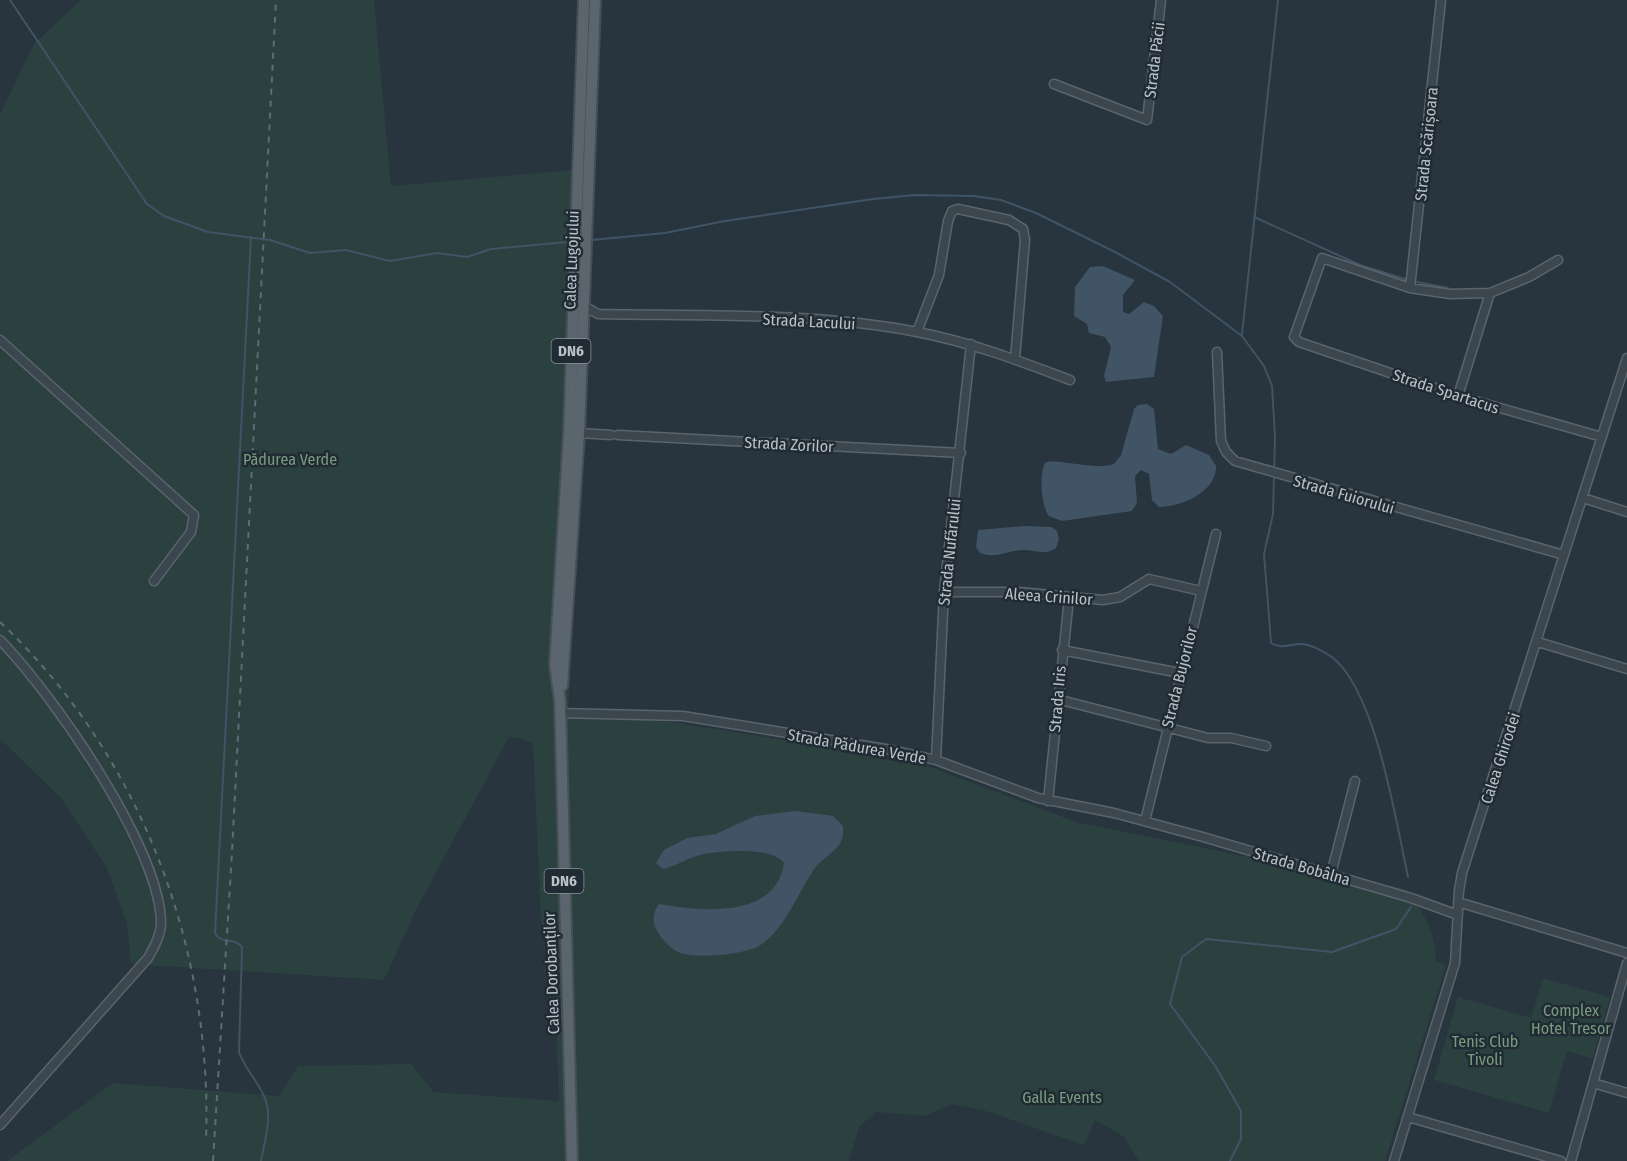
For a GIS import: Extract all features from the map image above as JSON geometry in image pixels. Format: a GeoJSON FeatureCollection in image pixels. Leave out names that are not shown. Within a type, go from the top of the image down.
{"type":"FeatureCollection","features":[{"type":"Feature","properties":{"kind":"main road","name":"Calea Lugojului"},"geometry":{"type":"LineString","coordinates":[[560,713],[555,664],[568,433],[584,0]]}},
{"type":"Feature","properties":{"kind":"main road","name":"Calea Lugojului"},"geometry":{"type":"LineString","coordinates":[[560,701],[565,664],[579,433],[595,0]]}},
{"type":"Feature","properties":{"kind":"main road","name":"Calea Dorobanților"},"geometry":{"type":"LineString","coordinates":[[560,713],[572,1161]]}},
{"type":"Feature","properties":{"kind":"street","name":"Strada Păcii"},"geometry":{"type":"LineString","coordinates":[[1054,84],[1147,120],[1161,0]]}},
{"type":"Feature","properties":{"kind":"street","name":"Strada Scărișoara"},"geometry":{"type":"LineString","coordinates":[[1410,288],[1441,0]]}},
{"type":"Feature","properties":{"kind":"street"},"geometry":{"type":"LineString","coordinates":[[917,332],[939,275],[948,221],[952,211],[969,210],[1009,220],[1023,229],[1025,240],[1015,359]]}},
{"type":"Feature","properties":{"kind":"street","name":"Strada Spartacus"},"geometry":{"type":"LineString","coordinates":[[1410,288],[1322,258],[1294,337],[1299,342],[1458,396],[1602,437]]}},
{"type":"Feature","properties":{"kind":"street"},"geometry":{"type":"LineString","coordinates":[[1410,288],[1449,294],[1490,293],[1529,277],[1558,260]]}},
{"type":"Feature","properties":{"kind":"street"},"geometry":{"type":"LineString","coordinates":[[1458,396],[1490,293]]}},
{"type":"Feature","properties":{"kind":"street","name":"Strada Lacului"},"geometry":{"type":"LineString","coordinates":[[584,306],[598,314],[811,319],[917,332],[971,344],[1070,380]]}},
{"type":"Feature","properties":{"kind":"street"},"geometry":{"type":"LineString","coordinates":[[584,325],[598,314]]}},
{"type":"Feature","properties":{"kind":"street"},"geometry":{"type":"LineString","coordinates":[[0,340],[194,515],[191,532],[154,581]]}},
{"type":"Feature","properties":{"kind":"street","name":"Strada Nufărului"},"geometry":{"type":"LineString","coordinates":[[936,760],[944,592],[961,453],[971,344]]}},
{"type":"Feature","properties":{"kind":"street","name":"Strada Fuiorului"},"geometry":{"type":"LineString","coordinates":[[1217,352],[1223,447],[1234,461],[1280,476],[1564,555]]}},
{"type":"Feature","properties":{"kind":"street","name":"Calea Ghirodei"},"geometry":{"type":"LineString","coordinates":[[1394,1161],[1451,982],[1457,949],[1458,902],[1462,873],[1538,642],[1627,358]]}},
{"type":"Feature","properties":{"kind":"street","name":"Strada Zorilor"},"geometry":{"type":"LineString","coordinates":[[579,433],[961,453]]}},
{"type":"Feature","properties":{"kind":"street"},"geometry":{"type":"LineString","coordinates":[[1583,498],[1627,512]]}},
{"type":"Feature","properties":{"kind":"street","name":"Strada Bujorilor"},"geometry":{"type":"LineString","coordinates":[[1145,821],[1216,534]]}},
{"type":"Feature","properties":{"kind":"street","name":"Aleea Crinilor"},"geometry":{"type":"LineString","coordinates":[[944,592],[1019,592],[1069,598],[1117,598],[1149,579],[1201,591]]}},
{"type":"Feature","properties":{"kind":"street","name":"Strada Iris"},"geometry":{"type":"LineString","coordinates":[[1048,801],[1069,598]]}},
{"type":"Feature","properties":{"kind":"street"},"geometry":{"type":"LineString","coordinates":[[0,640],[53,700],[106,786],[132,832],[154,887],[161,924],[160,935],[148,958],[0,1125]]}},
{"type":"Feature","properties":{"kind":"street"},"geometry":{"type":"LineString","coordinates":[[1538,642],[1627,669]]}},
{"type":"Feature","properties":{"kind":"street"},"geometry":{"type":"LineString","coordinates":[[1062,650],[1180,673]]}},
{"type":"Feature","properties":{"kind":"street"},"geometry":{"type":"LineString","coordinates":[[1057,699],[1208,738],[1231,738],[1266,746]]}},
{"type":"Feature","properties":{"kind":"street","name":"Strada Pădurea Verde"},"geometry":{"type":"LineString","coordinates":[[560,713],[657,714],[700,718],[856,743],[936,760],[1048,801],[1145,821]]}},
{"type":"Feature","properties":{"kind":"street"},"geometry":{"type":"LineString","coordinates":[[1331,874],[1356,781]]}},
{"type":"Feature","properties":{"kind":"street","name":"Strada Bobâlna"},"geometry":{"type":"LineString","coordinates":[[1145,821],[1331,874],[1458,915]]}},
{"type":"Feature","properties":{"kind":"street"},"geometry":{"type":"LineString","coordinates":[[1458,902],[1627,953]]}},
{"type":"Feature","properties":{"kind":"street"},"geometry":{"type":"LineString","coordinates":[[1571,1161],[1627,963]]}},
{"type":"Feature","properties":{"kind":"street"},"geometry":{"type":"LineString","coordinates":[[1618,996],[1627,999]]}},
{"type":"Feature","properties":{"kind":"street"},"geometry":{"type":"LineString","coordinates":[[1593,1083],[1627,1093]]}},
{"type":"Feature","properties":{"kind":"street"},"geometry":{"type":"LineString","coordinates":[[1408,1117],[1561,1161]]}},
{"type":"Feature","properties":{"kind":"green space","name":"Pădurea Verde"},"geometry":{"type":"Polygon","coordinates":[[[81,0],[374,0],[391,186],[583,169],[591,236],[568,716],[657,720],[773,738],[933,768],[1076,822],[1406,889],[1431,931],[1436,961],[1446,965],[1385,1161],[1139,1161],[1123,1136],[1095,1120],[1084,1145],[986,1111],[952,1104],[924,1116],[876,1112],[859,1127],[849,1161],[7,1161],[113,1083],[279,1096],[298,1066],[411,1064],[434,1092],[559,1101],[553,947],[543,936],[541,919],[533,744],[521,738],[509,737],[417,908],[384,980],[131,964],[127,924],[107,868],[60,797],[0,739],[0,114],[34,44],[81,0]]]}},
{"type":"Feature","properties":{"kind":"green space","name":"Tenis Club Tivoli"},"geometry":{"type":"Polygon","coordinates":[[[1543,978],[1610,997],[1593,1059],[1567,1051],[1549,1113],[1434,1080],[1458,997],[1531,1018],[1543,978]]]}},
{"type":"Feature","properties":{"kind":"water"},"geometry":{"type":"Polygon","coordinates":[[[1103,266],[1135,280],[1123,295],[1123,312],[1129,314],[1144,302],[1154,306],[1163,316],[1154,377],[1106,382],[1104,376],[1111,347],[1105,337],[1089,333],[1087,324],[1074,316],[1075,287],[1090,267],[1103,266]]]}},
{"type":"Feature","properties":{"kind":"water"},"geometry":{"type":"Polygon","coordinates":[[[1147,404],[1154,409],[1158,449],[1171,454],[1186,445],[1209,455],[1216,466],[1211,483],[1187,501],[1159,507],[1152,500],[1149,474],[1141,470],[1135,476],[1137,503],[1132,511],[1062,521],[1049,516],[1044,505],[1042,490],[1045,463],[1096,466],[1114,464],[1121,455],[1134,409],[1138,405],[1147,404]]]}},
{"type":"Feature","properties":{"kind":"water"},"geometry":{"type":"Polygon","coordinates":[[[1025,526],[1052,527],[1057,531],[1059,539],[1056,548],[1044,552],[1023,550],[986,555],[980,553],[976,547],[978,530],[1025,526]]]}},
{"type":"Feature","properties":{"kind":"water"},"geometry":{"type":"Polygon","coordinates":[[[795,811],[833,816],[843,826],[843,834],[838,846],[808,878],[774,933],[755,948],[727,954],[705,956],[685,954],[668,945],[662,939],[654,922],[654,913],[659,904],[694,909],[714,909],[751,903],[767,894],[778,881],[784,863],[769,854],[734,851],[703,854],[663,869],[656,863],[664,850],[687,838],[716,834],[755,816],[795,811]]]}},
{"type":"Feature","properties":{"kind":"waterway"},"geometry":{"type":"LineString","coordinates":[[10,0],[147,204],[164,216],[208,232],[270,240],[310,253],[346,250],[390,261],[437,253],[467,257],[491,249],[567,242]]}},
{"type":"Feature","properties":{"kind":"waterway"},"geometry":{"type":"LineString","coordinates":[[1242,334],[1278,0]]}},
{"type":"Feature","properties":{"kind":"waterway"},"geometry":{"type":"LineString","coordinates":[[592,240],[665,233],[725,221],[873,199],[915,195],[974,196],[1001,200],[1036,213],[1115,252],[1170,282],[1242,336],[1264,366],[1272,386],[1275,437],[1273,514],[1264,554],[1271,643],[1281,646],[1302,644],[1316,648],[1332,657],[1347,674],[1361,698],[1382,759],[1408,877]]}},
{"type":"Feature","properties":{"kind":"waterway"},"geometry":{"type":"LineString","coordinates":[[1254,217],[1360,265],[1408,280]]}},
{"type":"Feature","properties":{"kind":"waterway"},"geometry":{"type":"LineString","coordinates":[[251,237],[215,933],[220,938],[235,942],[242,947],[239,1052],[260,1088],[268,1108],[267,1131],[261,1161]]}},
{"type":"Feature","properties":{"kind":"waterway"},"geometry":{"type":"LineString","coordinates":[[1417,282],[1448,288]]}},
{"type":"Feature","properties":{"kind":"waterway"},"geometry":{"type":"LineString","coordinates":[[1230,1161],[1241,1139],[1241,1111],[1216,1067],[1170,1004],[1182,957],[1206,939],[1332,952],[1396,929],[1411,907]]}},
{"type":"Feature","properties":{"kind":"railway"},"geometry":{"type":"LineString","coordinates":[[213,1161],[232,852],[276,0]]}},
{"type":"Feature","properties":{"kind":"railway"},"geometry":{"type":"LineString","coordinates":[[0,622],[50,675],[93,732],[129,794],[158,859],[181,927],[197,997],[205,1069],[206,1141]]}},
{"type":"Feature","properties":{"kind":"park label","name":"Complex Hotel Tresor"},"geometry":{"type":"Point","coordinates":[1571,1019]}},
{"type":"Feature","properties":{"kind":"park label","name":"Galla Events"},"geometry":{"type":"Point","coordinates":[1062,1097]}}]}
